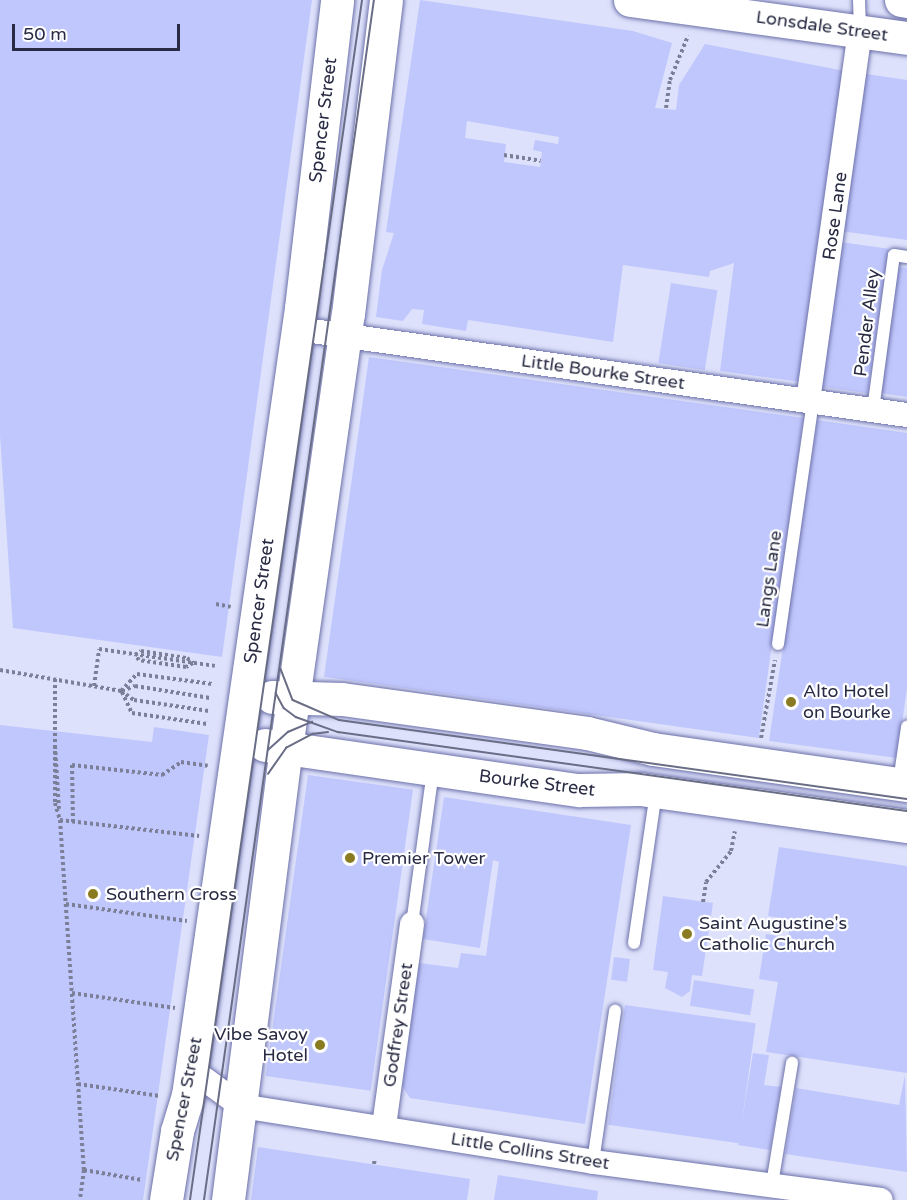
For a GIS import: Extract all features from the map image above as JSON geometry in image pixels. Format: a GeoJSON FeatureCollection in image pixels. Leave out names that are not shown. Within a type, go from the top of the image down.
{"type":"FeatureCollection","features":[{"type":"Feature","properties":{"kind":"main road","name":"Spencer Street"},"geometry":{"type":"LineString","coordinates":[[160,1191],[192,1070],[298,329],[337,0]]}},
{"type":"Feature","properties":{"kind":"main road"},"geometry":{"type":"LineString","coordinates":[[228,1200],[285,748],[345,335],[386,0]]}},
{"type":"Feature","properties":{"kind":"main road","name":"Lonsdale Street"},"geometry":{"type":"LineString","coordinates":[[630,0],[859,15],[907,38]]}},
{"type":"Feature","properties":{"kind":"main road"},"geometry":{"type":"LineString","coordinates":[[901,0],[907,1]]}},
{"type":"Feature","properties":{"kind":"main road"},"geometry":{"type":"LineString","coordinates":[[246,693],[293,700],[342,699],[587,733],[653,749],[759,761],[903,784]]}},
{"type":"Feature","properties":{"kind":"main road","name":"Bourke Street"},"geometry":{"type":"LineString","coordinates":[[239,741],[594,792],[657,791],[907,826]]}},
{"type":"Feature","properties":{"kind":"street","name":"Rose Lane"},"geometry":{"type":"LineString","coordinates":[[810,401],[859,15]]}},
{"type":"Feature","properties":{"kind":"street","name":"Little Bourke Street"},"geometry":{"type":"LineString","coordinates":[[298,329],[907,415]]}},
{"type":"Feature","properties":{"kind":"street","name":"Godfrey Street"},"geometry":{"type":"LineString","coordinates":[[384,1126],[412,924]]}},
{"type":"Feature","properties":{"kind":"street","name":"Little Collins Street"},"geometry":{"type":"LineString","coordinates":[[192,1070],[241,1106],[384,1126],[593,1162],[881,1200]]}},
{"type":"Feature","properties":{"kind":"lane","name":"Pender Alley"},"geometry":{"type":"LineString","coordinates":[[873,410],[894,255],[907,257]]}},
{"type":"Feature","properties":{"kind":"lane","name":"Langs Lane"},"geometry":{"type":"LineString","coordinates":[[778,644],[810,401]]}},
{"type":"Feature","properties":{"kind":"lane"},"geometry":{"type":"LineString","coordinates":[[903,784],[907,727]]}},
{"type":"Feature","properties":{"kind":"lane"},"geometry":{"type":"LineString","coordinates":[[412,924],[433,770]]}},
{"type":"Feature","properties":{"kind":"lane"},"geometry":{"type":"LineString","coordinates":[[634,943],[657,791]]}},
{"type":"Feature","properties":{"kind":"lane"},"geometry":{"type":"LineString","coordinates":[[593,1162],[615,1011]]}},
{"type":"Feature","properties":{"kind":"lane"},"geometry":{"type":"LineString","coordinates":[[772,1184],[792,1063]]}},
{"type":"Feature","properties":{"kind":"path"},"geometry":{"type":"LineString","coordinates":[[666,108],[670,80],[688,36]]}},
{"type":"Feature","properties":{"kind":"path"},"geometry":{"type":"LineString","coordinates":[[504,155],[541,161]]}},
{"type":"Feature","properties":{"kind":"path"},"geometry":{"type":"LineString","coordinates":[[216,604],[231,607]]}},
{"type":"Feature","properties":{"kind":"path","name":"Langs Lane"},"geometry":{"type":"LineString","coordinates":[[759,761],[778,644]]}},
{"type":"Feature","properties":{"kind":"path"},"geometry":{"type":"LineString","coordinates":[[94,686],[99,649],[215,666]]}},
{"type":"Feature","properties":{"kind":"path"},"geometry":{"type":"LineString","coordinates":[[0,670],[121,691],[134,700],[209,711]]}},
{"type":"Feature","properties":{"kind":"path"},"geometry":{"type":"LineString","coordinates":[[121,691],[137,674],[212,684]]}},
{"type":"Feature","properties":{"kind":"path"},"geometry":{"type":"LineString","coordinates":[[55,679],[55,746],[84,1170],[80,1200]]}},
{"type":"Feature","properties":{"kind":"path"},"geometry":{"type":"LineString","coordinates":[[121,691],[135,686],[210,698]]}},
{"type":"Feature","properties":{"kind":"path"},"geometry":{"type":"LineString","coordinates":[[121,691],[132,713],[207,724]]}},
{"type":"Feature","properties":{"kind":"path"},"geometry":{"type":"LineString","coordinates":[[73,822],[72,765],[162,775],[181,762],[217,767]]}},
{"type":"Feature","properties":{"kind":"path"},"geometry":{"type":"LineString","coordinates":[[60,820],[207,837]]}},
{"type":"Feature","properties":{"kind":"path"},"geometry":{"type":"LineString","coordinates":[[703,902],[706,882],[731,850],[735,831]]}},
{"type":"Feature","properties":{"kind":"path"},"geometry":{"type":"LineString","coordinates":[[66,903],[194,922]]}},
{"type":"Feature","properties":{"kind":"path"},"geometry":{"type":"LineString","coordinates":[[72,993],[181,1009]]}},
{"type":"Feature","properties":{"kind":"path"},"geometry":{"type":"LineString","coordinates":[[78,1084],[167,1097]]}},
{"type":"Feature","properties":{"kind":"path"},"geometry":{"type":"LineString","coordinates":[[374,1164],[375,1158]]}},
{"type":"Feature","properties":{"kind":"path"},"geometry":{"type":"LineString","coordinates":[[84,1170],[160,1191]]}},
{"type":"Feature","properties":{"kind":"building"},"geometry":{"type":"Polygon","coordinates":[[[0,0],[312,0],[222,657],[13,628],[0,435],[0,0]]]}},
{"type":"Feature","properties":{"kind":"building"},"geometry":{"type":"Polygon","coordinates":[[[420,0],[633,31],[672,43],[655,108],[676,110],[679,85],[705,44],[845,71],[802,382],[720,371],[734,263],[710,271],[709,277],[623,265],[613,342],[468,320],[466,331],[422,324],[424,310],[412,309],[403,321],[376,317],[382,270],[394,233],[386,232],[420,0]],[[467,121],[465,138],[506,144],[504,162],[540,167],[542,152],[533,150],[535,140],[558,144],[559,137],[467,121]]]}},
{"type":"Feature","properties":{"kind":"building"},"geometry":{"type":"Polygon","coordinates":[[[866,74],[907,80],[907,240],[840,231],[866,74]]]}},
{"type":"Feature","properties":{"kind":"building"},"geometry":{"type":"Polygon","coordinates":[[[840,242],[889,249],[868,393],[820,387],[840,242]]]}},
{"type":"Feature","properties":{"kind":"building"},"geometry":{"type":"Polygon","coordinates":[[[898,267],[907,268],[907,397],[880,393],[898,267]]]}},
{"type":"Feature","properties":{"kind":"building"},"geometry":{"type":"Polygon","coordinates":[[[671,283],[717,290],[705,370],[658,363],[671,283]]]}},
{"type":"Feature","properties":{"kind":"building"},"geometry":{"type":"Polygon","coordinates":[[[369,357],[804,418],[759,738],[324,677],[369,357]]]}},
{"type":"Feature","properties":{"kind":"building"},"geometry":{"type":"Polygon","coordinates":[[[817,420],[907,433],[907,688],[897,758],[769,741],[817,420]]]}},
{"type":"Feature","properties":{"kind":"building","name":"Southern Cross"},"geometry":{"type":"Polygon","coordinates":[[[0,725],[152,742],[154,727],[209,735],[143,1200],[0,1200],[0,725]]]}},
{"type":"Feature","properties":{"kind":"building","name":"Premier Tower"},"geometry":{"type":"Polygon","coordinates":[[[308,775],[413,790],[371,1091],[266,1076],[308,775]]]}},
{"type":"Feature","properties":{"kind":"building"},"geometry":{"type":"Polygon","coordinates":[[[444,797],[631,825],[585,1124],[410,1098],[402,1086],[419,963],[458,968],[461,953],[486,956],[499,862],[493,860],[480,948],[423,939],[444,797]]]}},
{"type":"Feature","properties":{"kind":"building"},"geometry":{"type":"Polygon","coordinates":[[[779,847],[907,866],[907,1073],[766,1052],[778,982],[759,979],[766,934],[788,937],[791,920],[768,916],[779,847]]]}},
{"type":"Feature","properties":{"kind":"building"},"geometry":{"type":"Polygon","coordinates":[[[663,896],[713,903],[702,976],[692,975],[690,991],[682,997],[665,988],[668,972],[653,970],[663,896]]]}},
{"type":"Feature","properties":{"kind":"building"},"geometry":{"type":"Polygon","coordinates":[[[614,957],[630,959],[627,982],[611,980],[614,957]]]}},
{"type":"Feature","properties":{"kind":"building"},"geometry":{"type":"Polygon","coordinates":[[[694,980],[754,990],[750,1015],[690,1006],[694,980]]]}},
{"type":"Feature","properties":{"kind":"building"},"geometry":{"type":"Polygon","coordinates":[[[625,1005],[756,1023],[739,1143],[608,1125],[625,1005]]]}},
{"type":"Feature","properties":{"kind":"building"},"geometry":{"type":"Polygon","coordinates":[[[753,1053],[769,1055],[764,1085],[781,1087],[770,1150],[738,1145],[753,1053]]]}},
{"type":"Feature","properties":{"kind":"building"},"geometry":{"type":"Polygon","coordinates":[[[905,1075],[907,1172],[785,1154],[796,1088],[899,1105],[905,1075]]]}},
{"type":"Feature","properties":{"kind":"building"},"geometry":{"type":"Polygon","coordinates":[[[258,1147],[470,1179],[467,1200],[251,1200],[258,1147]]]}},
{"type":"Feature","properties":{"kind":"building"},"geometry":{"type":"Polygon","coordinates":[[[498,1175],[598,1191],[597,1200],[494,1200],[498,1175]]]}},
{"type":"Feature","properties":{"kind":"tram line"},"geometry":{"type":"LineString","coordinates":[[190,1200],[362,0]]}},
{"type":"Feature","properties":{"kind":"tram line"},"geometry":{"type":"LineString","coordinates":[[204,1200],[374,0]]}},
{"type":"Feature","properties":{"kind":"tram line"},"geometry":{"type":"LineString","coordinates":[[281,669],[293,700],[339,720],[907,799]]}},
{"type":"Feature","properties":{"kind":"tram line"},"geometry":{"type":"LineString","coordinates":[[276,693],[284,708],[296,717],[338,732],[907,811]]}},
{"type":"Feature","properties":{"kind":"tram line"},"geometry":{"type":"LineString","coordinates":[[268,750],[288,732],[312,722]]}},
{"type":"Feature","properties":{"kind":"tram line"},"geometry":{"type":"LineString","coordinates":[[268,774],[286,748],[312,734],[328,732]]}},
{"type":"Feature","properties":{"kind":"place","name":"Alto Hotel on Bourke"},"geometry":{"type":"Point","coordinates":[791,702]}},
{"type":"Feature","properties":{"kind":"place","name":"Premier Tower"},"geometry":{"type":"Point","coordinates":[350,858]}},
{"type":"Feature","properties":{"kind":"place","name":"Southern Cross"},"geometry":{"type":"Point","coordinates":[93,894]}},
{"type":"Feature","properties":{"kind":"place","name":"Saint Augustine's Catholic Church"},"geometry":{"type":"Point","coordinates":[687,934]}},
{"type":"Feature","properties":{"kind":"place","name":"Vibe Savoy Hotel"},"geometry":{"type":"Point","coordinates":[320,1045]}}]}
